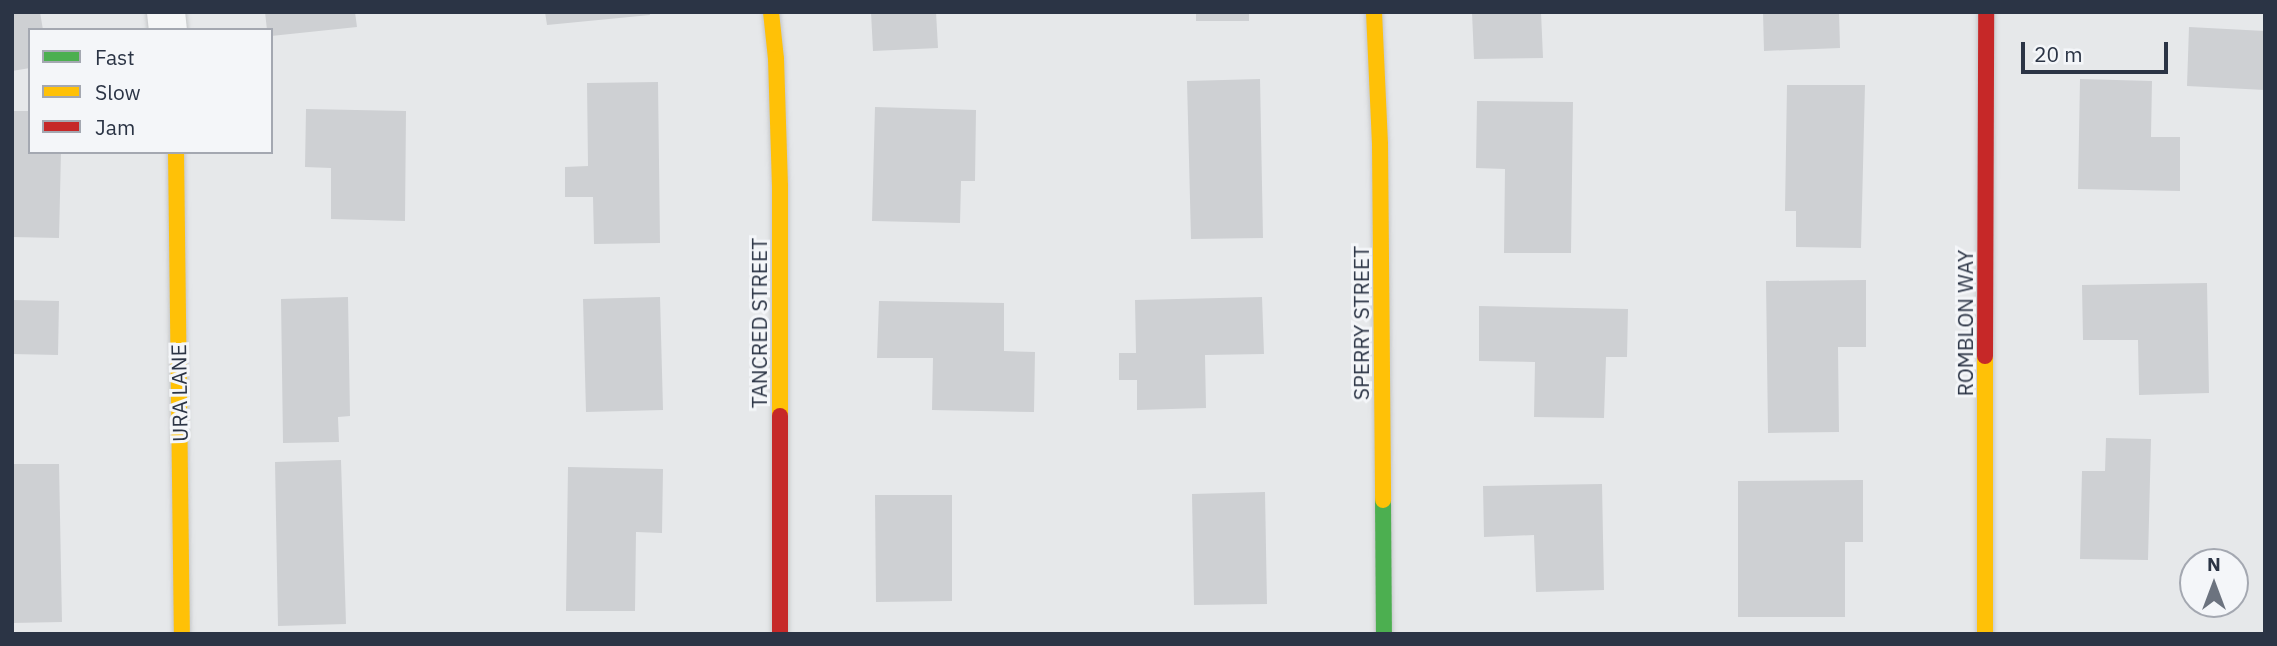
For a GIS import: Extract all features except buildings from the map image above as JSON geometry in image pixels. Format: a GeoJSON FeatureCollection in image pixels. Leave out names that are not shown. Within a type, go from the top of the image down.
{"type":"FeatureCollection","features":[{"type":"Feature","properties":{"kind":"street","name":"TANCRED STREET"},"geometry":{"type":"LineString","coordinates":[[771,12],[780,186],[780,634]]}},
{"type":"Feature","properties":{"kind":"street","name":"SPERRY STREET"},"geometry":{"type":"LineString","coordinates":[[1374,12],[1380,144],[1384,634]]}},
{"type":"Feature","properties":{"kind":"street","name":"ROMBLON WAY"},"geometry":{"type":"LineString","coordinates":[[1985,634],[1986,12]]}},
{"type":"Feature","properties":{"kind":"street","name":"URA LANE"},"geometry":{"type":"LineString","coordinates":[[176,154],[182,634]]}},
{"type":"Feature","properties":{"kind":"traffic: fast"},"geometry":{"type":"LineString","coordinates":[[1383,500],[1384,634]]}},
{"type":"Feature","properties":{"kind":"traffic: slow"},"geometry":{"type":"LineString","coordinates":[[771,12],[776,59],[780,186],[780,416]]}},
{"type":"Feature","properties":{"kind":"traffic: slow"},"geometry":{"type":"LineString","coordinates":[[1374,12],[1380,144],[1383,500]]}},
{"type":"Feature","properties":{"kind":"traffic: slow"},"geometry":{"type":"LineString","coordinates":[[176,154],[182,634]]}},
{"type":"Feature","properties":{"kind":"traffic: slow"},"geometry":{"type":"LineString","coordinates":[[1985,356],[1985,634]]}},
{"type":"Feature","properties":{"kind":"traffic: jam"},"geometry":{"type":"LineString","coordinates":[[1985,356],[1986,12]]}},
{"type":"Feature","properties":{"kind":"traffic: jam"},"geometry":{"type":"LineString","coordinates":[[780,416],[780,634]]}}]}
